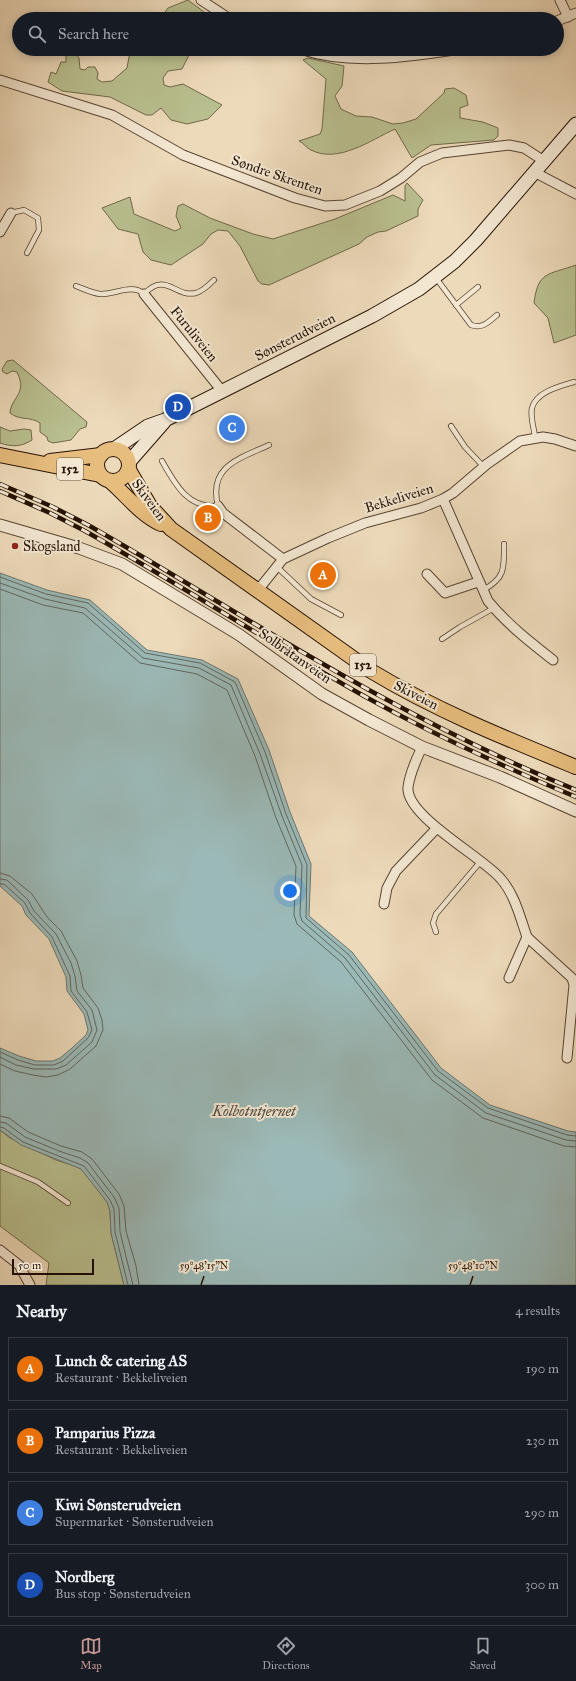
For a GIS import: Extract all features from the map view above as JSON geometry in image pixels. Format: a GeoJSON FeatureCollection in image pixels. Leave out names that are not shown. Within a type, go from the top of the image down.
{"type":"FeatureCollection","features":[{"type":"Feature","properties":{"kind":"main road","name":"Sønsterudveien"},"geometry":{"type":"LineString","coordinates":[[114,449],[148,426],[165,420],[388,307],[435,277],[476,240],[576,124]]}},
{"type":"Feature","properties":{"kind":"main road","name":"Sønsterudveien"},"geometry":{"type":"LineString","coordinates":[[129,466],[165,420]]}},
{"type":"Feature","properties":{"kind":"main road","name":"152"},"geometry":{"type":"LineString","coordinates":[[40,462],[101,455],[104,452],[114,449],[123,453],[129,466]]}},
{"type":"Feature","properties":{"kind":"main road","name":"152"},"geometry":{"type":"LineString","coordinates":[[0,455],[40,462],[105,478]]}},
{"type":"Feature","properties":{"kind":"main road","name":"152"},"geometry":{"type":"LineString","coordinates":[[101,455],[97,465],[105,478]]}},
{"type":"Feature","properties":{"kind":"main road"},"geometry":{"type":"LineString","coordinates":[[105,478],[122,479],[129,466]]}},
{"type":"Feature","properties":{"kind":"main road","name":"Skiveien"},"geometry":{"type":"LineString","coordinates":[[129,466],[150,506],[171,528],[336,647],[385,679],[469,721],[576,767]]}},
{"type":"Feature","properties":{"kind":"main road","name":"Skiveien"},"geometry":{"type":"LineString","coordinates":[[105,478],[150,519],[171,528]]}},
{"type":"Feature","properties":{"kind":"street"},"geometry":{"type":"LineString","coordinates":[[201,0],[219,12]]}},
{"type":"Feature","properties":{"kind":"street"},"geometry":{"type":"LineString","coordinates":[[560,0],[572,15]]}},
{"type":"Feature","properties":{"kind":"street"},"geometry":{"type":"LineString","coordinates":[[338,56],[355,58],[409,56]]}},
{"type":"Feature","properties":{"kind":"street","name":"Søndre Skrenten"},"geometry":{"type":"LineString","coordinates":[[0,80],[112,115],[183,155],[295,198],[325,206],[345,205],[380,191],[401,178],[420,162],[442,153],[509,145],[524,148],[544,161]]}},
{"type":"Feature","properties":{"kind":"street"},"geometry":{"type":"LineString","coordinates":[[534,172],[576,194]]}},
{"type":"Feature","properties":{"kind":"street"},"geometry":{"type":"LineString","coordinates":[[0,232],[11,213]]}},
{"type":"Feature","properties":{"kind":"street","name":"Furuliveien"},"geometry":{"type":"LineString","coordinates":[[144,294],[222,391]]}},
{"type":"Feature","properties":{"kind":"street","name":"Bekkeliveien"},"geometry":{"type":"LineString","coordinates":[[258,590],[283,559],[365,523],[421,508],[443,499],[454,493],[484,467],[520,441],[535,437],[555,439],[576,446]]}},
{"type":"Feature","properties":{"kind":"street"},"geometry":{"type":"LineString","coordinates":[[443,499],[478,582],[494,608],[524,638],[553,660]]}},
{"type":"Feature","properties":{"kind":"street"},"geometry":{"type":"LineString","coordinates":[[218,506],[223,513],[283,559]]}},
{"type":"Feature","properties":{"kind":"street","name":"Solbråtanveien"},"geometry":{"type":"LineString","coordinates":[[0,525],[79,548],[122,564],[238,634],[322,694],[422,747],[500,777],[576,811]]}},
{"type":"Feature","properties":{"kind":"street"},"geometry":{"type":"LineString","coordinates":[[427,574],[445,593],[478,582]]}},
{"type":"Feature","properties":{"kind":"street"},"geometry":{"type":"LineString","coordinates":[[422,747],[413,768],[408,789],[411,801],[436,829],[481,861],[500,877],[510,889],[527,937],[572,978],[574,985],[567,1058]]}},
{"type":"Feature","properties":{"kind":"street"},"geometry":{"type":"LineString","coordinates":[[384,904],[387,888],[396,871],[436,829]]}},
{"type":"Feature","properties":{"kind":"street"},"geometry":{"type":"LineString","coordinates":[[509,978],[527,937]]}},
{"type":"Feature","properties":{"kind":"street"},"geometry":{"type":"LineString","coordinates":[[0,1250],[19,1265],[30,1285]]}},
{"type":"Feature","properties":{"kind":"lane"},"geometry":{"type":"LineString","coordinates":[[11,213],[24,210],[38,218],[39,230],[27,253]]}},
{"type":"Feature","properties":{"kind":"lane"},"geometry":{"type":"LineString","coordinates":[[435,277],[471,325],[477,327],[483,326],[497,315]]}},
{"type":"Feature","properties":{"kind":"lane"},"geometry":{"type":"LineString","coordinates":[[76,286],[99,294],[108,294],[132,289],[138,290],[144,294],[154,286],[161,284],[188,293],[198,293],[214,280]]}},
{"type":"Feature","properties":{"kind":"lane"},"geometry":{"type":"LineString","coordinates":[[456,304],[478,287]]}},
{"type":"Feature","properties":{"kind":"lane"},"geometry":{"type":"LineString","coordinates":[[535,437],[532,415],[534,404],[552,389],[574,382]]}},
{"type":"Feature","properties":{"kind":"lane"},"geometry":{"type":"LineString","coordinates":[[450,426],[465,447],[484,467]]}},
{"type":"Feature","properties":{"kind":"lane"},"geometry":{"type":"LineString","coordinates":[[162,461],[173,481],[186,496],[196,504],[206,507],[218,506],[215,494],[216,482],[220,474],[226,467],[236,460],[269,445]]}},
{"type":"Feature","properties":{"kind":"lane"},"geometry":{"type":"LineString","coordinates":[[483,591],[497,582],[502,574],[504,544]]}},
{"type":"Feature","properties":{"kind":"lane"},"geometry":{"type":"LineString","coordinates":[[277,567],[311,599],[341,615]]}},
{"type":"Feature","properties":{"kind":"lane"},"geometry":{"type":"LineString","coordinates":[[442,639],[460,626],[494,608]]}},
{"type":"Feature","properties":{"kind":"lane"},"geometry":{"type":"LineString","coordinates":[[436,932],[434,923],[436,914],[481,861]]}},
{"type":"Feature","properties":{"kind":"lane"},"geometry":{"type":"LineString","coordinates":[[0,1166],[38,1182],[68,1203]]}},
{"type":"Feature","properties":{"kind":"green space"},"geometry":{"type":"Polygon","coordinates":[[[188,0],[204,12],[165,12],[168,8],[188,0]]]}},
{"type":"Feature","properties":{"kind":"green space"},"geometry":{"type":"Polygon","coordinates":[[[66,56],[77,56],[80,69],[85,70],[88,67],[95,67],[98,73],[97,79],[102,82],[112,81],[127,68],[129,57],[188,56],[182,69],[168,71],[163,78],[164,85],[170,87],[183,84],[222,105],[208,119],[187,124],[171,120],[161,108],[152,115],[146,115],[110,97],[62,91],[48,82],[51,72],[56,74],[61,62],[66,62],[66,56]]]}},
{"type":"Feature","properties":{"kind":"green space"},"geometry":{"type":"Polygon","coordinates":[[[308,58],[344,66],[342,86],[335,96],[341,109],[356,116],[372,117],[393,124],[403,123],[416,119],[444,93],[445,89],[454,88],[466,95],[468,105],[460,108],[460,118],[483,122],[498,128],[498,136],[494,140],[431,145],[412,158],[395,129],[354,149],[343,152],[321,154],[311,150],[299,141],[320,134],[322,129],[326,79],[303,60],[308,58]]]}},
{"type":"Feature","properties":{"kind":"green space"},"geometry":{"type":"Polygon","coordinates":[[[407,183],[423,200],[418,209],[418,216],[386,231],[378,232],[367,237],[359,244],[269,285],[262,284],[258,281],[240,246],[228,231],[218,230],[211,234],[203,244],[171,265],[151,260],[143,252],[138,234],[118,229],[102,208],[130,197],[134,214],[175,231],[181,228],[176,216],[178,206],[183,204],[210,218],[253,234],[273,239],[335,219],[393,195],[405,201],[405,186],[407,183]]]}},
{"type":"Feature","properties":{"kind":"green space"},"geometry":{"type":"Polygon","coordinates":[[[576,265],[576,335],[554,343],[548,318],[534,303],[538,285],[551,273],[576,265]]]}},
{"type":"Feature","properties":{"kind":"green space"},"geometry":{"type":"Polygon","coordinates":[[[13,360],[87,422],[86,427],[80,429],[71,440],[53,443],[48,441],[47,437],[40,432],[40,423],[18,417],[10,413],[13,403],[20,390],[20,379],[17,372],[12,371],[7,374],[3,372],[2,369],[7,361],[13,360]]]}},
{"type":"Feature","properties":{"kind":"green space"},"geometry":{"type":"Polygon","coordinates":[[[0,427],[10,431],[24,429],[31,430],[32,440],[16,446],[0,443],[0,427]]]}},
{"type":"Feature","properties":{"kind":"green space"},"geometry":{"type":"Polygon","coordinates":[[[0,1130],[10,1138],[56,1160],[81,1168],[107,1202],[110,1211],[111,1233],[124,1285],[46,1285],[49,1263],[0,1226],[0,1130]]]}},
{"type":"Feature","properties":{"kind":"water","name":"Kolbotntjernet"},"geometry":{"type":"Polygon","coordinates":[[[0,573],[47,590],[90,600],[147,650],[202,660],[238,679],[269,750],[290,812],[311,864],[309,916],[352,952],[441,1068],[490,1105],[568,1131],[576,1132],[576,1285],[124,1285],[111,1233],[110,1211],[107,1202],[81,1169],[21,1145],[0,1130],[0,1048],[36,1061],[53,1061],[60,1058],[72,1048],[86,1035],[88,1030],[84,1014],[67,991],[66,977],[49,939],[26,915],[22,906],[0,886],[0,573]]]}},
{"type":"Feature","properties":{"kind":"railway"},"geometry":{"type":"LineString","coordinates":[[0,484],[53,507],[88,525],[298,650],[394,704],[497,755],[576,790]]}},
{"type":"Feature","properties":{"kind":"railway"},"geometry":{"type":"LineString","coordinates":[[0,491],[50,513],[85,531],[329,676],[416,724],[468,750],[576,797]]}},
{"type":"Feature","properties":{"kind":"place","name":"Nordberg"},"geometry":{"type":"Point","coordinates":[178,407]}},
{"type":"Feature","properties":{"kind":"place","name":"Kiwi Sønsterudveien"},"geometry":{"type":"Point","coordinates":[232,428]}},
{"type":"Feature","properties":{"kind":"place","name":"Pamparius Pizza"},"geometry":{"type":"Point","coordinates":[208,518]}},
{"type":"Feature","properties":{"kind":"place","name":"Skogsland"},"geometry":{"type":"Point","coordinates":[15,546]}},
{"type":"Feature","properties":{"kind":"place","name":"Lunch & catering AS"},"geometry":{"type":"Point","coordinates":[323,575]}}]}
